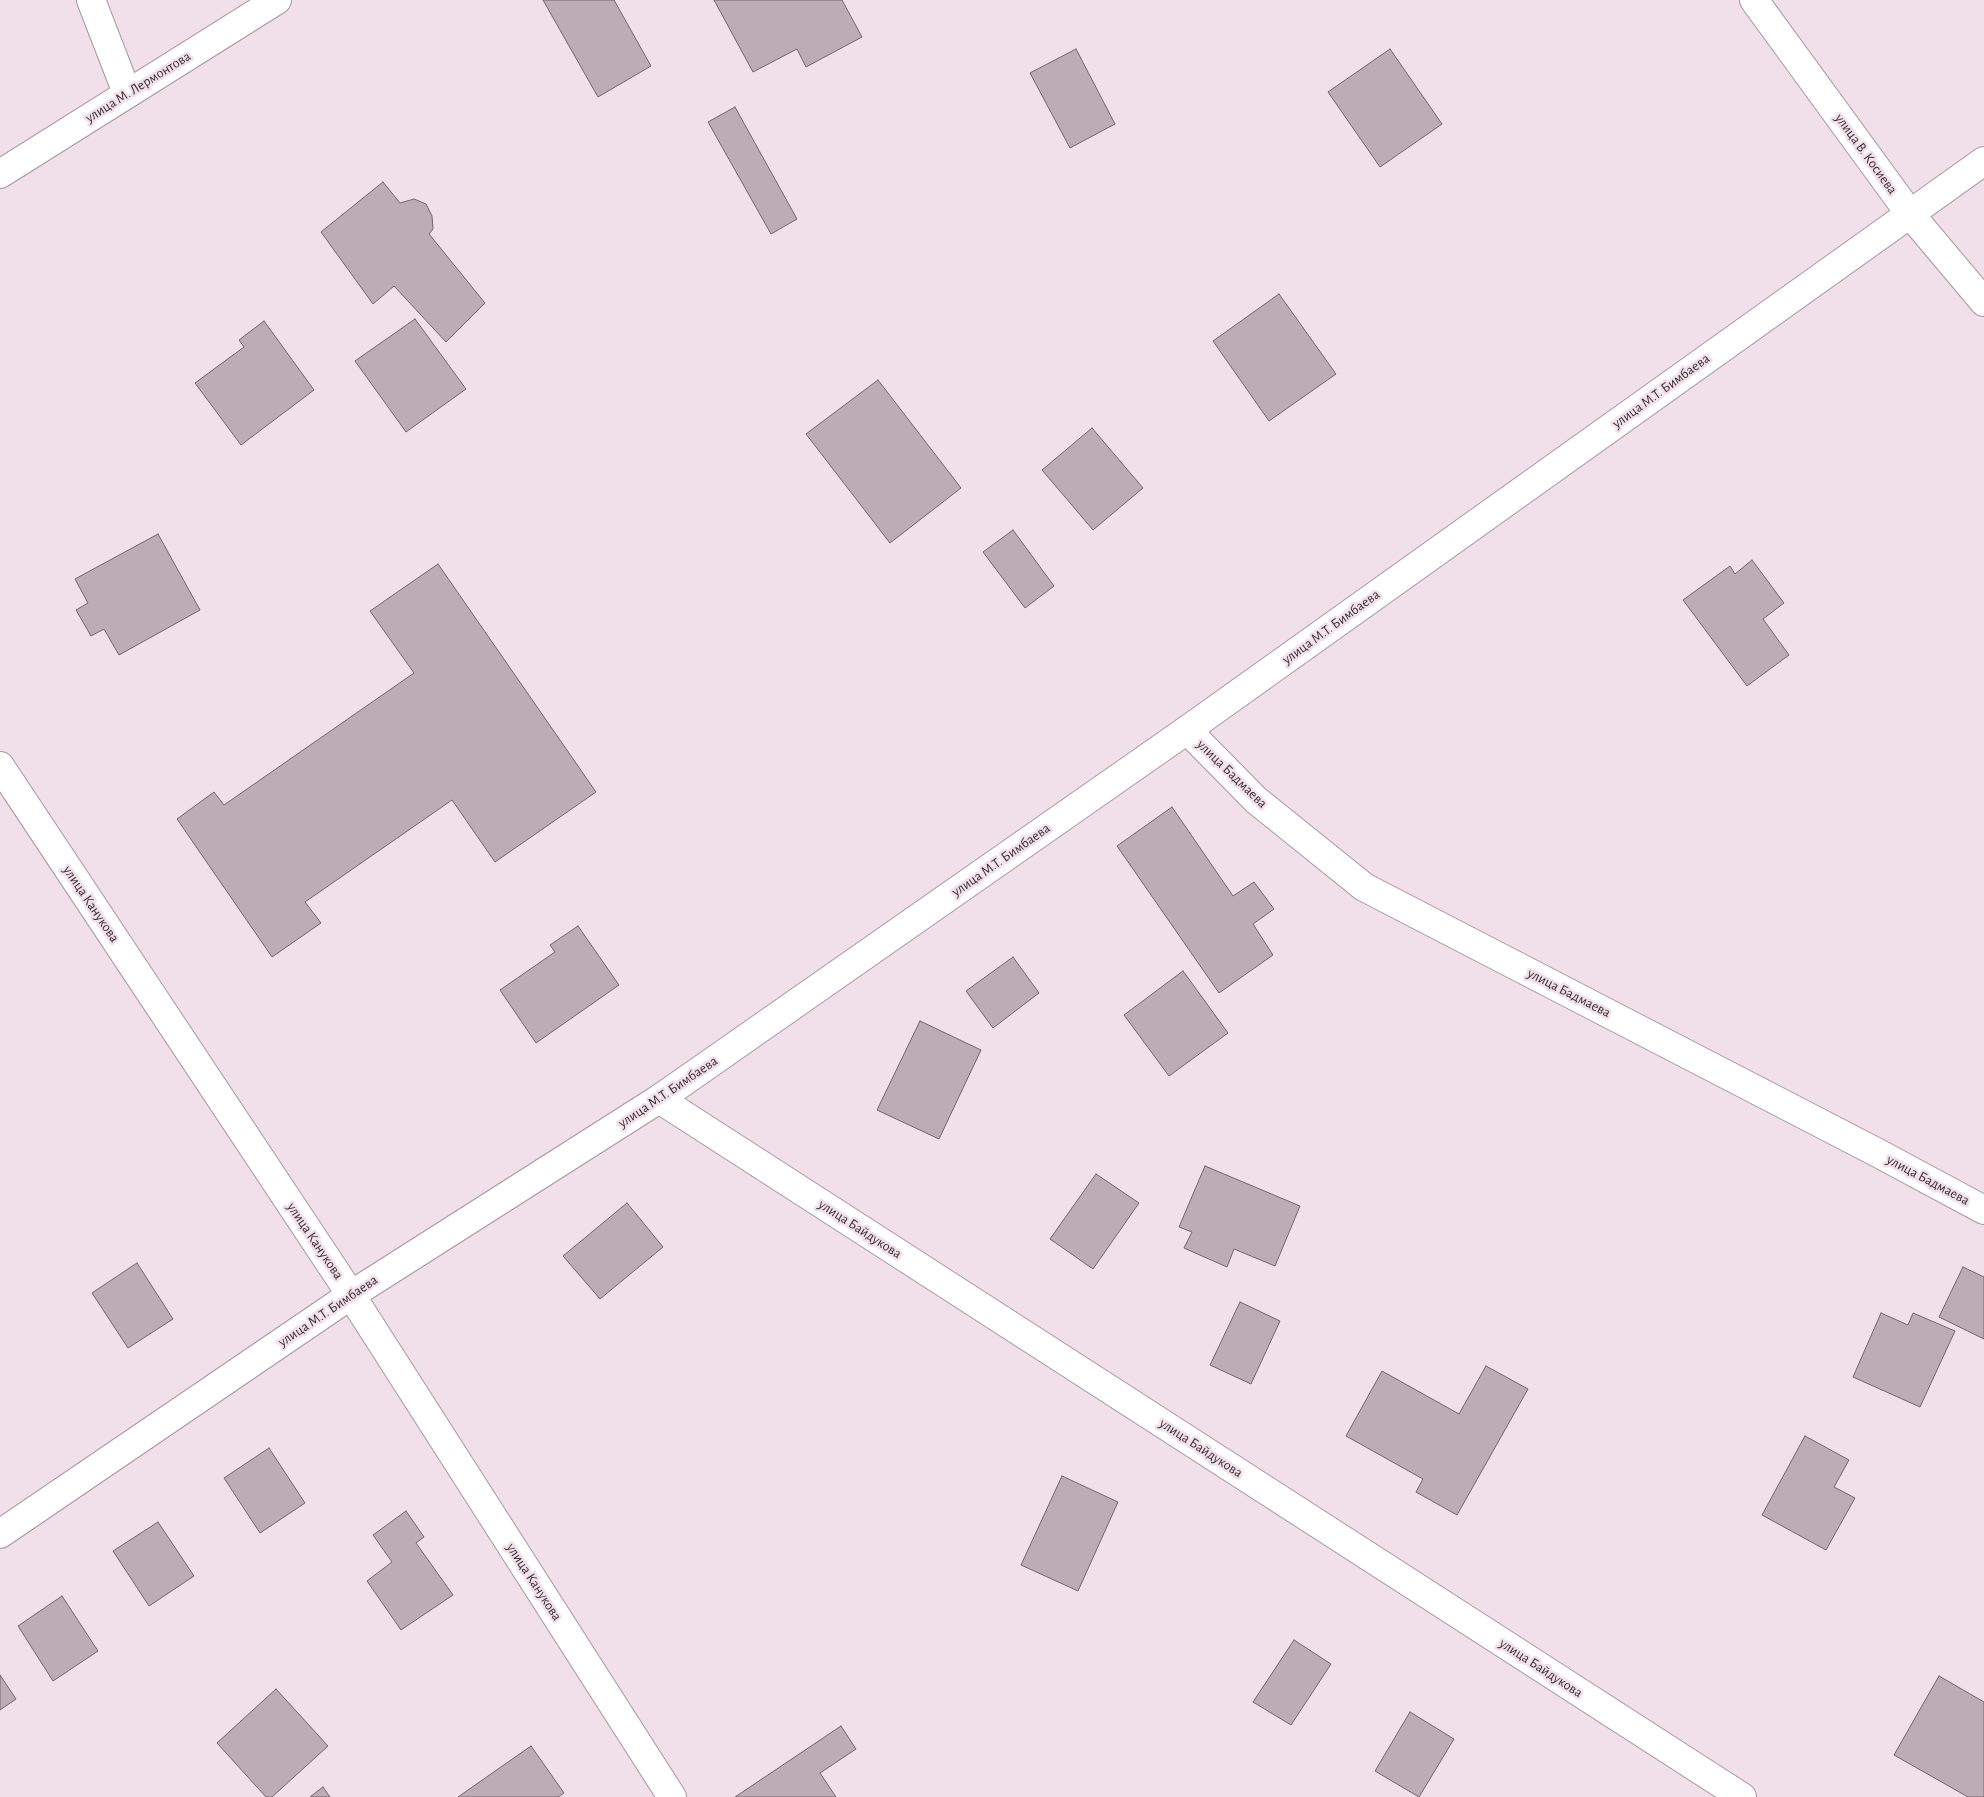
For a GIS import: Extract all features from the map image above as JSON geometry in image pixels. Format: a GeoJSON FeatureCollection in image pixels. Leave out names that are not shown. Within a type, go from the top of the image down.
{"type":"FeatureCollection","features":[{"type":"Feature","properties":{"kind":"street"},"geometry":{"type":"LineString","coordinates":[[91,0],[128,93]]}},
{"type":"Feature","properties":{"kind":"street","name":"улица М. Лермонтова"},"geometry":{"type":"LineString","coordinates":[[0,174],[277,0]]}},
{"type":"Feature","properties":{"kind":"street","name":"улица В. Косиева"},"geometry":{"type":"LineString","coordinates":[[1754,0],[1910,214],[1984,302]]}},
{"type":"Feature","properties":{"kind":"street","name":"улица М.Т. Бимбаева"},"geometry":{"type":"LineString","coordinates":[[0,1534],[351,1295],[660,1099],[1187,730],[1984,161]]}},
{"type":"Feature","properties":{"kind":"street","name":"улица Бадмаева"},"geometry":{"type":"LineString","coordinates":[[1187,730],[1256,800],[1364,886],[1984,1210]]}},
{"type":"Feature","properties":{"kind":"street","name":"улица Канукова"},"geometry":{"type":"LineString","coordinates":[[0,766],[351,1295],[672,1797]]}},
{"type":"Feature","properties":{"kind":"street","name":"улица Байдукова"},"geometry":{"type":"LineString","coordinates":[[660,1099],[1742,1797]]}},
{"type":"Feature","properties":{"kind":"building"},"geometry":{"type":"Polygon","coordinates":[[[543,0],[614,0],[651,66],[598,97],[543,0]]]}},
{"type":"Feature","properties":{"kind":"building"},"geometry":{"type":"Polygon","coordinates":[[[714,0],[842,0],[862,37],[806,67],[797,49],[753,72],[714,0]]]}},
{"type":"Feature","properties":{"kind":"building"},"geometry":{"type":"Polygon","coordinates":[[[1076,49],[1115,124],[1070,148],[1030,73],[1076,49]]]}},
{"type":"Feature","properties":{"kind":"building"},"geometry":{"type":"Polygon","coordinates":[[[1390,49],[1442,124],[1380,167],[1328,92],[1390,49]]]}},
{"type":"Feature","properties":{"kind":"building"},"geometry":{"type":"Polygon","coordinates":[[[735,107],[797,219],[771,234],[708,122],[735,107]]]}},
{"type":"Feature","properties":{"kind":"building"},"geometry":{"type":"Polygon","coordinates":[[[383,182],[400,203],[414,199],[426,204],[432,216],[433,229],[429,234],[485,303],[446,342],[394,286],[373,304],[321,232],[383,182]]]}},
{"type":"Feature","properties":{"kind":"building"},"geometry":{"type":"Polygon","coordinates":[[[1279,294],[1336,374],[1269,421],[1213,341],[1279,294]]]}},
{"type":"Feature","properties":{"kind":"building"},"geometry":{"type":"Polygon","coordinates":[[[415,319],[466,389],[406,432],[355,361],[415,319]]]}},
{"type":"Feature","properties":{"kind":"building"},"geometry":{"type":"Polygon","coordinates":[[[264,321],[314,390],[241,445],[195,383],[244,347],[239,340],[264,321]]]}},
{"type":"Feature","properties":{"kind":"building"},"geometry":{"type":"Polygon","coordinates":[[[878,380],[961,488],[890,543],[806,434],[878,380]]]}},
{"type":"Feature","properties":{"kind":"building"},"geometry":{"type":"Polygon","coordinates":[[[1092,428],[1143,488],[1093,530],[1042,470],[1092,428]]]}},
{"type":"Feature","properties":{"kind":"building"},"geometry":{"type":"Polygon","coordinates":[[[1013,530],[1054,586],[1025,608],[983,552],[1013,530]]]}},
{"type":"Feature","properties":{"kind":"building"},"geometry":{"type":"Polygon","coordinates":[[[158,534],[200,610],[119,655],[104,629],[91,636],[76,610],[88,603],[75,579],[158,534]]]}},
{"type":"Feature","properties":{"kind":"building"},"geometry":{"type":"Polygon","coordinates":[[[1752,560],[1784,603],[1763,619],[1789,655],[1747,686],[1683,600],[1730,566],[1735,574],[1752,560]]]}},
{"type":"Feature","properties":{"kind":"building"},"geometry":{"type":"Polygon","coordinates":[[[438,564],[596,792],[495,862],[452,800],[305,902],[321,923],[272,957],[177,819],[214,792],[224,805],[414,673],[370,611],[438,564]]]}},
{"type":"Feature","properties":{"kind":"building"},"geometry":{"type":"Polygon","coordinates":[[[1172,807],[1233,896],[1254,882],[1274,909],[1253,924],[1273,955],[1219,993],[1117,846],[1172,807]]]}},
{"type":"Feature","properties":{"kind":"building"},"geometry":{"type":"Polygon","coordinates":[[[578,926],[619,985],[536,1043],[500,990],[555,952],[550,945],[578,926]]]}},
{"type":"Feature","properties":{"kind":"building"},"geometry":{"type":"Polygon","coordinates":[[[1013,957],[1039,993],[993,1028],[966,991],[1013,957]]]}},
{"type":"Feature","properties":{"kind":"building"},"geometry":{"type":"Polygon","coordinates":[[[1183,971],[1228,1033],[1169,1076],[1124,1015],[1183,971]]]}},
{"type":"Feature","properties":{"kind":"building"},"geometry":{"type":"Polygon","coordinates":[[[920,1021],[981,1050],[939,1139],[877,1110],[920,1021]]]}},
{"type":"Feature","properties":{"kind":"building"},"geometry":{"type":"Polygon","coordinates":[[[1205,1166],[1300,1206],[1275,1266],[1234,1249],[1227,1267],[1184,1248],[1192,1232],[1179,1227],[1205,1166]]]}},
{"type":"Feature","properties":{"kind":"building"},"geometry":{"type":"Polygon","coordinates":[[[1096,1174],[1139,1203],[1093,1269],[1050,1239],[1096,1174]]]}},
{"type":"Feature","properties":{"kind":"building"},"geometry":{"type":"Polygon","coordinates":[[[627,1203],[663,1247],[600,1299],[563,1256],[627,1203]]]}},
{"type":"Feature","properties":{"kind":"building"},"geometry":{"type":"Polygon","coordinates":[[[137,1263],[173,1319],[128,1348],[92,1293],[137,1263]]]}},
{"type":"Feature","properties":{"kind":"building"},"geometry":{"type":"Polygon","coordinates":[[[1963,1267],[1984,1277],[1984,1339],[1939,1317],[1963,1267]]]}},
{"type":"Feature","properties":{"kind":"building"},"geometry":{"type":"Polygon","coordinates":[[[1240,1302],[1280,1321],[1251,1384],[1210,1365],[1240,1302]]]}},
{"type":"Feature","properties":{"kind":"building"},"geometry":{"type":"Polygon","coordinates":[[[1881,1313],[1908,1325],[1913,1313],[1955,1331],[1920,1407],[1853,1377],[1881,1313]]]}},
{"type":"Feature","properties":{"kind":"building"},"geometry":{"type":"Polygon","coordinates":[[[1486,1366],[1528,1389],[1457,1515],[1416,1492],[1423,1479],[1346,1436],[1382,1371],[1459,1414],[1486,1366]]]}},
{"type":"Feature","properties":{"kind":"building"},"geometry":{"type":"Polygon","coordinates":[[[1805,1436],[1849,1460],[1834,1487],[1855,1498],[1826,1550],[1762,1515],[1805,1436]]]}},
{"type":"Feature","properties":{"kind":"building"},"geometry":{"type":"Polygon","coordinates":[[[269,1448],[305,1503],[260,1533],[224,1478],[269,1448]]]}},
{"type":"Feature","properties":{"kind":"building"},"geometry":{"type":"Polygon","coordinates":[[[1062,1476],[1118,1502],[1078,1591],[1021,1565],[1062,1476]]]}},
{"type":"Feature","properties":{"kind":"building"},"geometry":{"type":"Polygon","coordinates":[[[406,1511],[424,1537],[416,1543],[453,1595],[401,1630],[367,1581],[392,1562],[373,1535],[406,1511]]]}},
{"type":"Feature","properties":{"kind":"building"},"geometry":{"type":"Polygon","coordinates":[[[158,1522],[194,1576],[149,1606],[113,1551],[158,1522]]]}},
{"type":"Feature","properties":{"kind":"building"},"geometry":{"type":"Polygon","coordinates":[[[62,1596],[98,1651],[53,1681],[18,1626],[62,1596]]]}},
{"type":"Feature","properties":{"kind":"building"},"geometry":{"type":"Polygon","coordinates":[[[1294,1640],[1331,1664],[1291,1725],[1253,1702],[1294,1640]]]}},
{"type":"Feature","properties":{"kind":"building"},"geometry":{"type":"Polygon","coordinates":[[[0,1675],[16,1699],[0,1710],[0,1675]]]}},
{"type":"Feature","properties":{"kind":"building"},"geometry":{"type":"Polygon","coordinates":[[[1939,1676],[1984,1702],[1984,1797],[1968,1797],[1894,1755],[1939,1676]]]}},
{"type":"Feature","properties":{"kind":"building"},"geometry":{"type":"Polygon","coordinates":[[[276,1689],[328,1746],[272,1797],[266,1797],[217,1743],[276,1689]]]}},
{"type":"Feature","properties":{"kind":"building"},"geometry":{"type":"Polygon","coordinates":[[[1410,1712],[1454,1739],[1419,1797],[1375,1771],[1410,1712]]]}},
{"type":"Feature","properties":{"kind":"building"},"geometry":{"type":"Polygon","coordinates":[[[841,1726],[856,1749],[820,1773],[836,1797],[735,1797],[841,1726]]]}},
{"type":"Feature","properties":{"kind":"building"},"geometry":{"type":"Polygon","coordinates":[[[531,1746],[564,1793],[558,1797],[458,1797],[531,1746]]]}},
{"type":"Feature","properties":{"kind":"building"},"geometry":{"type":"Polygon","coordinates":[[[323,1787],[330,1797],[310,1797],[323,1787]]]}}]}
